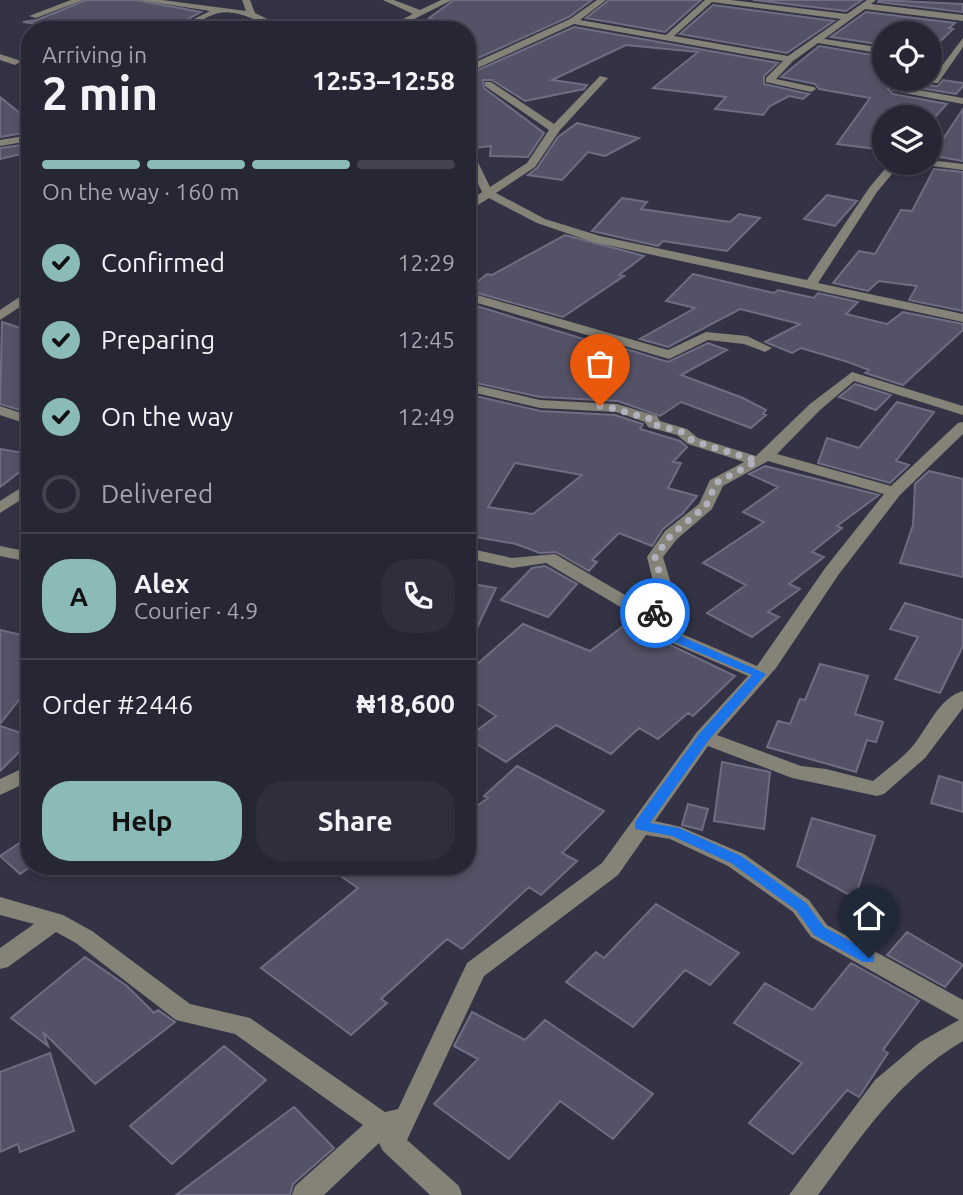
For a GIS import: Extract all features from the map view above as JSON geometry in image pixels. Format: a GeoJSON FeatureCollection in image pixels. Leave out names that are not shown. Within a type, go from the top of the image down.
{"type":"FeatureCollection","features":[{"type":"Feature","properties":{"kind":"street"},"geometry":{"type":"LineString","coordinates":[[33,16],[79,0]]}},
{"type":"Feature","properties":{"kind":"street"},"geometry":{"type":"LineString","coordinates":[[143,0],[251,14],[266,21]]}},
{"type":"Feature","properties":{"kind":"street"},"geometry":{"type":"LineString","coordinates":[[246,0],[251,14]]}},
{"type":"Feature","properties":{"kind":"street"},"geometry":{"type":"LineString","coordinates":[[387,0],[419,13]]}},
{"type":"Feature","properties":{"kind":"street"},"geometry":{"type":"LineString","coordinates":[[403,21],[449,0]]}},
{"type":"Feature","properties":{"kind":"street"},"geometry":{"type":"LineString","coordinates":[[476,66],[573,21],[601,0]]}},
{"type":"Feature","properties":{"kind":"street"},"geometry":{"type":"LineString","coordinates":[[669,36],[687,22],[702,4],[711,0],[847,17]]}},
{"type":"Feature","properties":{"kind":"street"},"geometry":{"type":"LineString","coordinates":[[811,89],[769,80],[790,59],[869,3],[963,18]]}},
{"type":"Feature","properties":{"kind":"street"},"geometry":{"type":"LineString","coordinates":[[195,21],[217,11]]}},
{"type":"Feature","properties":{"kind":"street"},"geometry":{"type":"LineString","coordinates":[[573,21],[790,59]]}},
{"type":"Feature","properties":{"kind":"street"},"geometry":{"type":"LineString","coordinates":[[816,40],[872,49]]}},
{"type":"Feature","properties":{"kind":"street"},"geometry":{"type":"LineString","coordinates":[[942,71],[963,41]]}},
{"type":"Feature","properties":{"kind":"street"},"geometry":{"type":"LineString","coordinates":[[0,57],[15,62]]}},
{"type":"Feature","properties":{"kind":"street"},"geometry":{"type":"LineString","coordinates":[[951,58],[963,61]]}},
{"type":"Feature","properties":{"kind":"street"},"geometry":{"type":"LineString","coordinates":[[476,202],[531,166],[555,130],[603,78]]}},
{"type":"Feature","properties":{"kind":"street"},"geometry":{"type":"LineString","coordinates":[[488,84],[555,130]]}},
{"type":"Feature","properties":{"kind":"street"},"geometry":{"type":"LineString","coordinates":[[907,91],[963,101]]}},
{"type":"Feature","properties":{"kind":"street"},"geometry":{"type":"LineString","coordinates":[[0,143],[21,140]]}},
{"type":"Feature","properties":{"kind":"street"},"geometry":{"type":"LineString","coordinates":[[942,165],[963,167]]}},
{"type":"Feature","properties":{"kind":"street"},"geometry":{"type":"LineString","coordinates":[[476,168],[488,193],[541,222],[597,239],[963,318]]}},
{"type":"Feature","properties":{"kind":"street"},"geometry":{"type":"LineString","coordinates":[[810,285],[886,175]]}},
{"type":"Feature","properties":{"kind":"street"},"geometry":{"type":"LineString","coordinates":[[476,299],[669,355],[706,336],[747,340],[765,348]]}},
{"type":"Feature","properties":{"kind":"street"},"geometry":{"type":"LineString","coordinates":[[0,316],[21,300]]}},
{"type":"Feature","properties":{"kind":"street"},"geometry":{"type":"LineString","coordinates":[[652,618],[666,597],[655,557],[671,535],[706,506],[716,483],[762,458],[852,376],[963,411]]}},
{"type":"Feature","properties":{"kind":"street"},"geometry":{"type":"LineString","coordinates":[[476,389],[540,404],[617,408],[628,414],[652,419],[653,424],[682,432],[693,441],[894,492]]}},
{"type":"Feature","properties":{"kind":"street"},"geometry":{"type":"LineString","coordinates":[[0,410],[21,418]]}},
{"type":"Feature","properties":{"kind":"street"},"geometry":{"type":"LineString","coordinates":[[305,1195],[394,1121],[475,970],[610,869],[704,737],[760,674],[832,571],[894,492],[963,426]]}},
{"type":"Feature","properties":{"kind":"street"},"geometry":{"type":"LineString","coordinates":[[0,508],[21,493]]}},
{"type":"Feature","properties":{"kind":"street"},"geometry":{"type":"LineString","coordinates":[[0,551],[21,555]]}},
{"type":"Feature","properties":{"kind":"street"},"geometry":{"type":"LineString","coordinates":[[476,555],[512,563],[549,558],[652,618],[669,635],[760,674]]}},
{"type":"Feature","properties":{"kind":"street"},"geometry":{"type":"LineString","coordinates":[[704,737],[799,773],[826,776],[877,789],[918,753],[944,716],[963,697]]}},
{"type":"Feature","properties":{"kind":"street"},"geometry":{"type":"LineString","coordinates":[[0,788],[21,777]]}},
{"type":"Feature","properties":{"kind":"street"},"geometry":{"type":"LineString","coordinates":[[640,826],[674,832],[736,860],[801,906],[819,931],[963,1012]]}},
{"type":"Feature","properties":{"kind":"street"},"geometry":{"type":"LineString","coordinates":[[0,906],[55,921],[84,937],[184,1013],[241,1025],[394,1121]]}},
{"type":"Feature","properties":{"kind":"street"},"geometry":{"type":"LineString","coordinates":[[0,960],[55,921]]}},
{"type":"Feature","properties":{"kind":"street"},"geometry":{"type":"LineString","coordinates":[[802,1195],[884,1088],[929,1049],[963,1029]]}},
{"type":"Feature","properties":{"kind":"street"},"geometry":{"type":"LineString","coordinates":[[394,1121],[392,1143],[449,1195]]}},
{"type":"Feature","properties":{"kind":"building"},"geometry":{"type":"Polygon","coordinates":[[[86,0],[136,0],[201,12],[184,21],[30,21],[86,0]]]}},
{"type":"Feature","properties":{"kind":"building"},"geometry":{"type":"Polygon","coordinates":[[[454,0],[592,0],[569,17],[476,59],[476,21],[439,21],[429,18],[454,0]]]}},
{"type":"Feature","properties":{"kind":"building"},"geometry":{"type":"Polygon","coordinates":[[[609,0],[701,0],[665,32],[586,18],[609,0]]]}},
{"type":"Feature","properties":{"kind":"building"},"geometry":{"type":"Polygon","coordinates":[[[753,0],[862,0],[846,11],[753,0]]]}},
{"type":"Feature","properties":{"kind":"building"},"geometry":{"type":"Polygon","coordinates":[[[878,2],[963,4],[963,12],[878,2]]]}},
{"type":"Feature","properties":{"kind":"building"},"geometry":{"type":"Polygon","coordinates":[[[713,5],[834,21],[787,53],[680,34],[713,5]]]}},
{"type":"Feature","properties":{"kind":"building"},"geometry":{"type":"Polygon","coordinates":[[[866,12],[939,21],[872,21],[872,43],[831,37],[866,12]]]}},
{"type":"Feature","properties":{"kind":"building"},"geometry":{"type":"Polygon","coordinates":[[[942,21],[955,23],[949,28],[953,29],[942,40],[942,21]]]}},
{"type":"Feature","properties":{"kind":"building"},"geometry":{"type":"Polygon","coordinates":[[[574,27],[778,63],[764,76],[764,84],[809,94],[803,99],[789,96],[770,106],[763,115],[715,109],[726,97],[653,88],[698,52],[626,45],[552,80],[587,85],[584,89],[525,101],[492,80],[483,80],[484,88],[544,133],[528,157],[490,156],[491,146],[476,148],[476,71],[574,27]]]}},
{"type":"Feature","properties":{"kind":"building"},"geometry":{"type":"Polygon","coordinates":[[[819,46],[872,55],[872,91],[890,91],[893,94],[947,104],[942,109],[942,105],[872,105],[872,148],[837,144],[870,98],[819,89],[815,84],[781,77],[819,46]]]}},
{"type":"Feature","properties":{"kind":"building"},"geometry":{"type":"Polygon","coordinates":[[[943,80],[963,83],[956,94],[938,91],[942,91],[943,80]]]}},
{"type":"Feature","properties":{"kind":"building"},"geometry":{"type":"Polygon","coordinates":[[[0,97],[21,114],[21,134],[0,137],[0,97]]]}},
{"type":"Feature","properties":{"kind":"building"},"geometry":{"type":"Polygon","coordinates":[[[963,109],[963,161],[942,158],[942,141],[963,109]]]}},
{"type":"Feature","properties":{"kind":"building"},"geometry":{"type":"Polygon","coordinates":[[[577,123],[639,138],[605,156],[588,152],[562,180],[528,175],[537,168],[558,137],[577,123]]]}},
{"type":"Feature","properties":{"kind":"building"},"geometry":{"type":"Polygon","coordinates":[[[21,145],[21,154],[0,159],[0,148],[21,145]]]}},
{"type":"Feature","properties":{"kind":"building"},"geometry":{"type":"Polygon","coordinates":[[[942,170],[963,172],[963,311],[909,300],[917,286],[879,281],[868,291],[833,283],[859,251],[875,254],[901,210],[912,211],[931,175],[942,175],[942,170]]]}},
{"type":"Feature","properties":{"kind":"building"},"geometry":{"type":"Polygon","coordinates":[[[827,195],[857,201],[835,226],[804,219],[827,195]]]}},
{"type":"Feature","properties":{"kind":"building"},"geometry":{"type":"Polygon","coordinates":[[[622,198],[647,202],[641,209],[730,222],[739,214],[760,218],[727,251],[663,241],[658,246],[592,231],[622,198]]]}},
{"type":"Feature","properties":{"kind":"building"},"geometry":{"type":"Polygon","coordinates":[[[565,235],[644,256],[619,275],[624,276],[563,317],[476,293],[476,283],[487,274],[492,275],[565,235]]]}},
{"type":"Feature","properties":{"kind":"building"},"geometry":{"type":"Polygon","coordinates":[[[693,274],[774,293],[778,290],[814,298],[818,293],[858,302],[846,314],[887,324],[903,312],[963,324],[963,330],[903,385],[865,373],[869,370],[848,362],[801,348],[792,353],[765,342],[800,324],[740,309],[668,347],[640,339],[695,308],[666,301],[693,274]]]}},
{"type":"Feature","properties":{"kind":"building"},"geometry":{"type":"Polygon","coordinates":[[[476,306],[619,350],[623,348],[668,362],[708,343],[727,350],[681,375],[743,398],[766,410],[763,414],[766,415],[751,428],[681,402],[660,416],[618,401],[540,397],[476,383],[476,306]]]}},
{"type":"Feature","properties":{"kind":"building"},"geometry":{"type":"Polygon","coordinates":[[[2,322],[21,328],[21,410],[0,404],[2,322]]]}},
{"type":"Feature","properties":{"kind":"building"},"geometry":{"type":"Polygon","coordinates":[[[855,384],[891,395],[876,410],[839,397],[855,384]]]}},
{"type":"Feature","properties":{"kind":"building"},"geometry":{"type":"Polygon","coordinates":[[[476,396],[540,411],[615,415],[643,424],[640,429],[680,441],[687,447],[673,462],[681,463],[668,488],[697,496],[683,513],[663,529],[652,546],[619,533],[592,560],[597,562],[589,571],[556,552],[540,553],[516,544],[476,537],[476,396]],[[515,463],[488,507],[533,514],[582,475],[515,463]]]}},
{"type":"Feature","properties":{"kind":"building"},"geometry":{"type":"Polygon","coordinates":[[[897,402],[934,412],[896,461],[909,465],[890,483],[818,463],[827,438],[859,448],[897,402]]]}},
{"type":"Feature","properties":{"kind":"building"},"geometry":{"type":"Polygon","coordinates":[[[0,449],[21,452],[21,471],[0,487],[0,449]]]}},
{"type":"Feature","properties":{"kind":"building"},"geometry":{"type":"Polygon","coordinates":[[[765,466],[879,495],[837,526],[842,528],[812,552],[824,557],[789,584],[800,589],[768,612],[779,617],[752,637],[707,613],[746,585],[703,563],[764,522],[743,512],[778,487],[749,474],[765,466]]]}},
{"type":"Feature","properties":{"kind":"building"},"geometry":{"type":"Polygon","coordinates":[[[929,471],[963,479],[963,577],[900,563],[913,525],[915,484],[929,471]]]}},
{"type":"Feature","properties":{"kind":"building"},"geometry":{"type":"Polygon","coordinates":[[[545,566],[577,584],[548,617],[501,600],[532,568],[545,566]]]}},
{"type":"Feature","properties":{"kind":"building"},"geometry":{"type":"Polygon","coordinates":[[[476,585],[496,588],[476,630],[476,585]]]}},
{"type":"Feature","properties":{"kind":"building"},"geometry":{"type":"Polygon","coordinates":[[[905,603],[963,620],[963,646],[940,693],[895,679],[918,637],[890,629],[905,603]]]}},
{"type":"Feature","properties":{"kind":"building"},"geometry":{"type":"Polygon","coordinates":[[[634,618],[662,641],[735,676],[693,716],[688,713],[658,739],[639,728],[611,754],[556,725],[506,762],[476,744],[476,731],[496,716],[476,703],[476,665],[523,624],[590,651],[634,618]]]}},
{"type":"Feature","properties":{"kind":"building"},"geometry":{"type":"Polygon","coordinates":[[[0,630],[21,635],[21,697],[0,724],[0,630]]]}},
{"type":"Feature","properties":{"kind":"building"},"geometry":{"type":"Polygon","coordinates":[[[820,664],[868,676],[855,714],[883,722],[876,742],[867,740],[856,772],[767,747],[778,721],[790,724],[800,699],[805,700],[820,664]]]}},
{"type":"Feature","properties":{"kind":"building"},"geometry":{"type":"Polygon","coordinates":[[[0,726],[21,733],[21,750],[0,771],[0,726]]]}},
{"type":"Feature","properties":{"kind":"building"},"geometry":{"type":"Polygon","coordinates":[[[722,762],[770,772],[764,829],[714,821],[722,762]]]}},
{"type":"Feature","properties":{"kind":"building"},"geometry":{"type":"Polygon","coordinates":[[[517,766],[604,811],[562,853],[577,861],[541,895],[529,887],[462,949],[447,939],[381,999],[387,1003],[351,1035],[261,968],[358,888],[339,875],[476,875],[476,807],[488,798],[484,796],[517,766]]]}},
{"type":"Feature","properties":{"kind":"building"},"geometry":{"type":"Polygon","coordinates":[[[939,776],[963,783],[963,812],[931,803],[939,776]]]}},
{"type":"Feature","properties":{"kind":"building"},"geometry":{"type":"Polygon","coordinates":[[[688,804],[708,809],[702,830],[682,825],[688,804]]]}},
{"type":"Feature","properties":{"kind":"building"},"geometry":{"type":"Polygon","coordinates":[[[812,818],[875,836],[855,898],[797,866],[812,818]]]}},
{"type":"Feature","properties":{"kind":"building"},"geometry":{"type":"Polygon","coordinates":[[[21,842],[21,873],[20,874],[0,856],[21,842]]]}},
{"type":"Feature","properties":{"kind":"building"},"geometry":{"type":"Polygon","coordinates":[[[656,904],[739,953],[710,985],[685,970],[633,1027],[566,982],[596,952],[604,958],[656,904]]]}},
{"type":"Feature","properties":{"kind":"building"},"geometry":{"type":"Polygon","coordinates":[[[907,932],[963,965],[945,987],[887,955],[907,932]]]}},
{"type":"Feature","properties":{"kind":"building"},"geometry":{"type":"Polygon","coordinates":[[[85,957],[127,986],[154,1013],[158,1010],[175,1022],[95,1084],[43,1032],[48,1046],[11,1018],[85,957]]]}},
{"type":"Feature","properties":{"kind":"building"},"geometry":{"type":"Polygon","coordinates":[[[851,963],[919,1001],[883,1050],[888,1053],[859,1097],[847,1090],[793,1154],[749,1123],[802,1063],[734,1023],[765,983],[813,1010],[851,963]]]}},
{"type":"Feature","properties":{"kind":"building"},"geometry":{"type":"Polygon","coordinates":[[[472,1012],[525,1040],[545,1020],[653,1094],[613,1139],[560,1101],[509,1159],[434,1104],[478,1059],[454,1046],[472,1012]]]}},
{"type":"Feature","properties":{"kind":"building"},"geometry":{"type":"Polygon","coordinates":[[[224,1046],[266,1080],[172,1164],[130,1126],[224,1046]]]}},
{"type":"Feature","properties":{"kind":"building"},"geometry":{"type":"Polygon","coordinates":[[[50,1053],[74,1131],[20,1152],[18,1144],[0,1152],[0,1072],[50,1053]]]}},
{"type":"Feature","properties":{"kind":"building"},"geometry":{"type":"Polygon","coordinates":[[[294,1107],[334,1148],[293,1184],[290,1195],[176,1195],[294,1107]]]}},
{"type":"Feature","properties":{"kind":"way so far"},"geometry":{"type":"LineString","coordinates":[[600,406],[617,408],[628,414],[652,419],[653,424],[682,432],[693,441],[757,461],[716,483],[706,506],[671,535],[655,557],[666,597],[655,613]]}},
{"type":"Feature","properties":{"kind":"route"},"geometry":{"type":"LineString","coordinates":[[655,613],[652,618],[669,635],[760,674],[704,737],[640,826],[674,832],[736,860],[801,906],[819,931],[869,958]]}}]}
